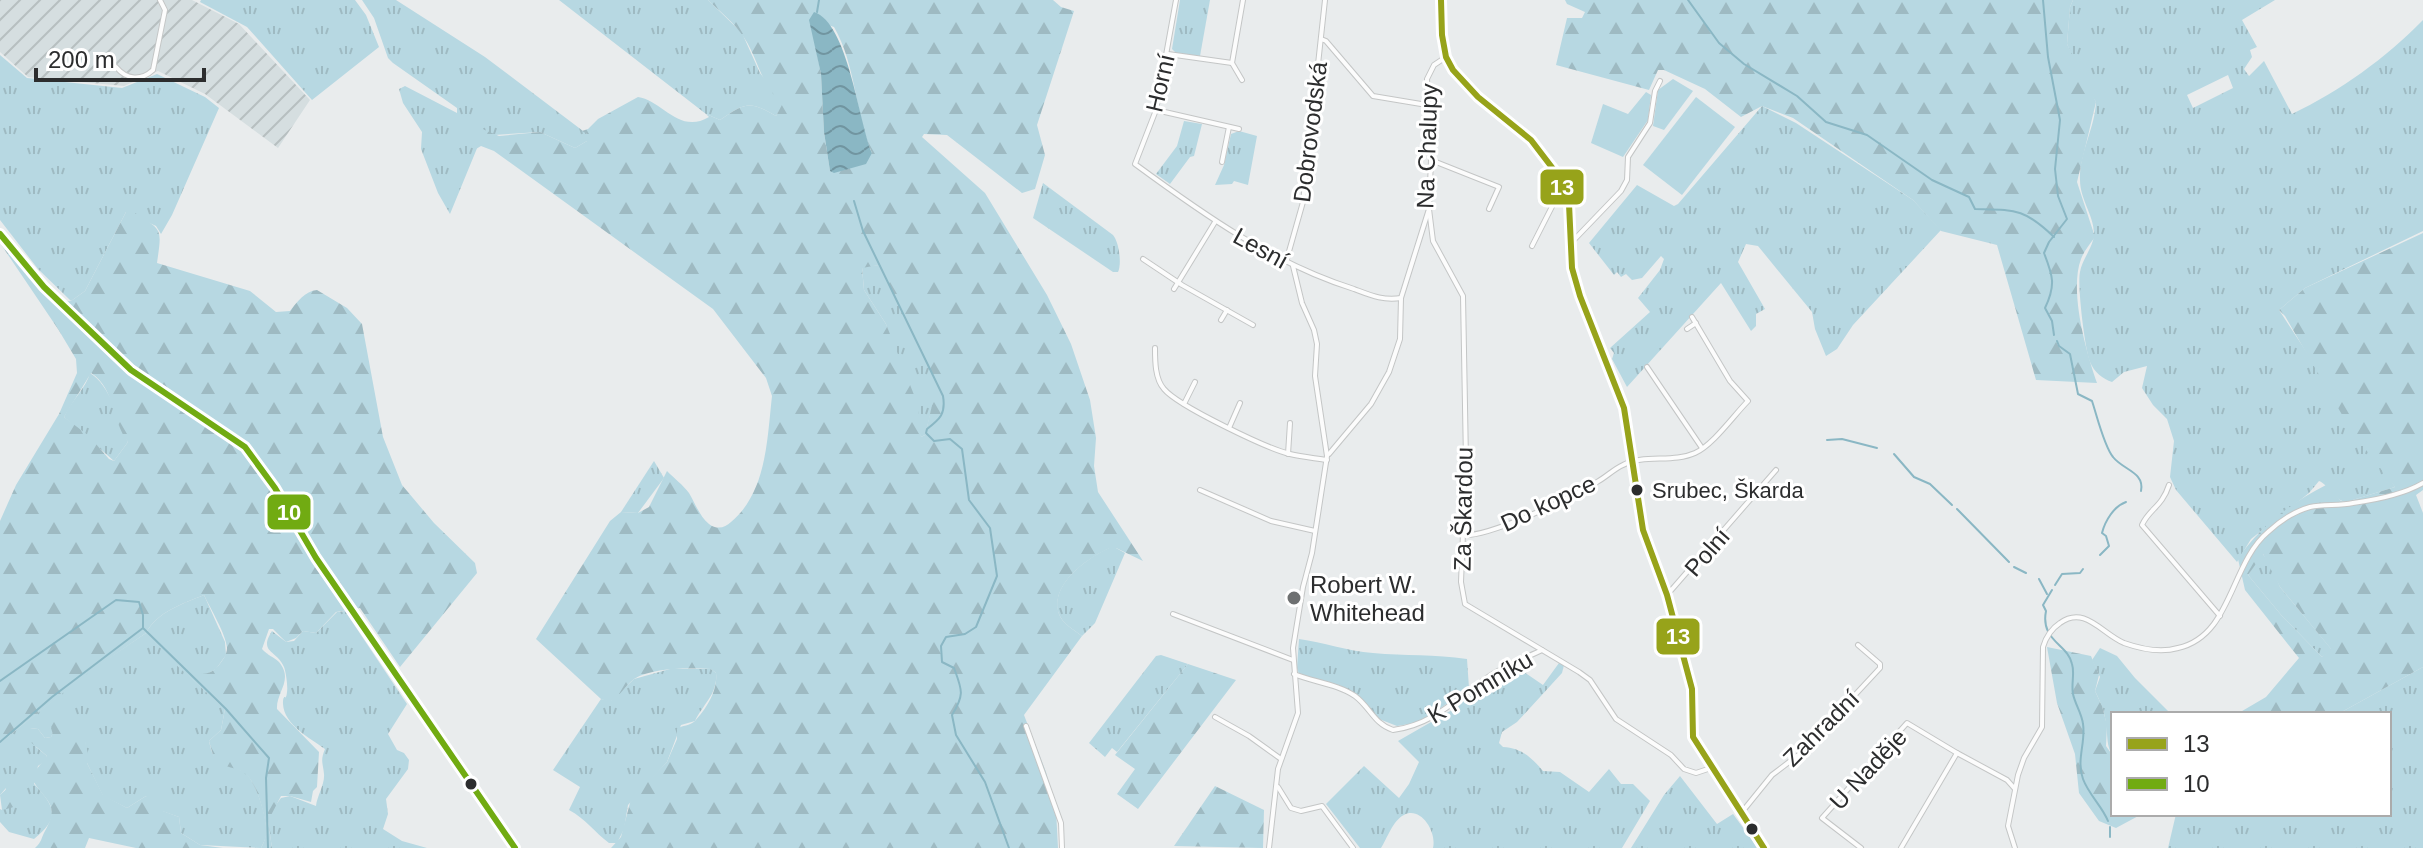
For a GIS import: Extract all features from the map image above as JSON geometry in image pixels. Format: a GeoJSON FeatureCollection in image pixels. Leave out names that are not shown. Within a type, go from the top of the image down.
{"type":"FeatureCollection","features":[{"type":"Feature","properties":{"kind":"main road"},"geometry":{"type":"LineString","coordinates":[[1441,0],[1446,57],[1462,82],[1531,140],[1549,162],[1569,204],[1569,245],[1580,296],[1624,408],[1643,530],[1667,595],[1692,689],[1693,737],[1764,848]]}},
{"type":"Feature","properties":{"kind":"street"},"geometry":{"type":"LineString","coordinates":[[116,67],[125,75],[136,78],[146,76],[153,70],[165,10],[160,0]]}},
{"type":"Feature","properties":{"kind":"street","name":"Horní"},"geometry":{"type":"LineString","coordinates":[[1135,164],[1156,110],[1176,0]]}},
{"type":"Feature","properties":{"kind":"street"},"geometry":{"type":"LineString","coordinates":[[1242,80],[1232,63],[1243,0]]}},
{"type":"Feature","properties":{"kind":"street","name":"Dobrovodská"},"geometry":{"type":"LineString","coordinates":[[1286,262],[1303,202],[1325,0]]}},
{"type":"Feature","properties":{"kind":"street"},"geometry":{"type":"LineString","coordinates":[[1321,39],[1373,96],[1427,105]]}},
{"type":"Feature","properties":{"kind":"street"},"geometry":{"type":"LineString","coordinates":[[1167,54],[1232,63]]}},
{"type":"Feature","properties":{"kind":"street","name":"Na Chalupy"},"geometry":{"type":"LineString","coordinates":[[1327,458],[1371,404],[1389,372],[1400,339],[1401,298],[1429,209],[1431,160],[1427,79],[1434,65],[1446,57]]}},
{"type":"Feature","properties":{"kind":"street"},"geometry":{"type":"LineString","coordinates":[[1569,245],[1621,191],[1627,180],[1628,157],[1650,123],[1655,91],[1660,81]]}},
{"type":"Feature","properties":{"kind":"street"},"geometry":{"type":"LineString","coordinates":[[1156,110],[1239,129]]}},
{"type":"Feature","properties":{"kind":"street"},"geometry":{"type":"LineString","coordinates":[[1222,162],[1229,127]]}},
{"type":"Feature","properties":{"kind":"street"},"geometry":{"type":"LineString","coordinates":[[1431,160],[1499,187],[1489,209]]}},
{"type":"Feature","properties":{"kind":"street","name":"Lesní"},"geometry":{"type":"LineString","coordinates":[[1135,164],[1215,222],[1293,266],[1324,280],[1387,300],[1401,298]]}},
{"type":"Feature","properties":{"kind":"street"},"geometry":{"type":"LineString","coordinates":[[1532,246],[1562,187]]}},
{"type":"Feature","properties":{"kind":"street","name":"Za Škardou"},"geometry":{"type":"LineString","coordinates":[[1429,209],[1433,241],[1463,296],[1466,461],[1461,582],[1465,604],[1590,680],[1616,719],[1671,755],[1684,769],[1696,773],[1711,768]]}},
{"type":"Feature","properties":{"kind":"street"},"geometry":{"type":"LineString","coordinates":[[1174,289],[1215,222]]}},
{"type":"Feature","properties":{"kind":"street"},"geometry":{"type":"LineString","coordinates":[[0,234],[44,287],[131,370],[245,447],[275,488],[316,558],[515,848]]}},
{"type":"Feature","properties":{"kind":"street"},"geometry":{"type":"LineString","coordinates":[[1143,259],[1253,325]]}},
{"type":"Feature","properties":{"kind":"street"},"geometry":{"type":"LineString","coordinates":[[1269,848],[1281,759],[1298,713],[1293,660],[1296,621],[1327,458],[1315,376],[1317,344],[1293,266]]}},
{"type":"Feature","properties":{"kind":"street"},"geometry":{"type":"LineString","coordinates":[[1221,320],[1227,310]]}},
{"type":"Feature","properties":{"kind":"street"},"geometry":{"type":"LineString","coordinates":[[1692,317],[1730,381],[1753,406]]}},
{"type":"Feature","properties":{"kind":"street"},"geometry":{"type":"LineString","coordinates":[[1687,329],[1696,323]]}},
{"type":"Feature","properties":{"kind":"street"},"geometry":{"type":"LineString","coordinates":[[1155,348],[1158,376],[1163,388],[1184,404],[1288,454],[1327,458]]}},
{"type":"Feature","properties":{"kind":"street"},"geometry":{"type":"LineString","coordinates":[[1647,367],[1702,448]]}},
{"type":"Feature","properties":{"kind":"street"},"geometry":{"type":"LineString","coordinates":[[1184,404],[1195,382]]}},
{"type":"Feature","properties":{"kind":"street"},"geometry":{"type":"LineString","coordinates":[[1632,461],[1685,456],[1702,448],[1748,401]]}},
{"type":"Feature","properties":{"kind":"street"},"geometry":{"type":"LineString","coordinates":[[1229,428],[1240,403]]}},
{"type":"Feature","properties":{"kind":"street"},"geometry":{"type":"LineString","coordinates":[[1288,454],[1290,423]]}},
{"type":"Feature","properties":{"kind":"street","name":"Do kopce"},"geometry":{"type":"LineString","coordinates":[[1461,535],[1504,527],[1595,484],[1632,461]]}},
{"type":"Feature","properties":{"kind":"street","name":"Polní"},"geometry":{"type":"LineString","coordinates":[[1667,595],[1776,470]]}},
{"type":"Feature","properties":{"kind":"street"},"geometry":{"type":"LineString","coordinates":[[2015,848],[2008,833],[2015,789],[2024,758],[2042,727],[2043,647],[2050,632],[2072,617],[2087,618],[2123,643],[2156,651],[2192,644],[2208,632],[2220,616],[2252,548],[2280,522],[2311,507],[2356,503],[2423,483]]}},
{"type":"Feature","properties":{"kind":"street"},"geometry":{"type":"LineString","coordinates":[[2169,485],[2161,504],[2142,525],[2220,616]]}},
{"type":"Feature","properties":{"kind":"street"},"geometry":{"type":"LineString","coordinates":[[1200,490],[1271,521],[1315,531]]}},
{"type":"Feature","properties":{"kind":"street"},"geometry":{"type":"LineString","coordinates":[[1173,614],[1293,660]]}},
{"type":"Feature","properties":{"kind":"street","name":"Zahradní"},"geometry":{"type":"LineString","coordinates":[[1741,814],[1772,775],[1801,753],[1880,668],[1880,664],[1858,645]]}},
{"type":"Feature","properties":{"kind":"street","name":"K Pomníku"},"geometry":{"type":"LineString","coordinates":[[1294,674],[1358,697],[1377,722],[1393,730],[1426,721],[1451,708],[1491,676],[1542,650]]}},
{"type":"Feature","properties":{"kind":"street"},"geometry":{"type":"LineString","coordinates":[[1215,717],[1281,759]]}},
{"type":"Feature","properties":{"kind":"street","name":"U Naděje"},"geometry":{"type":"LineString","coordinates":[[1861,848],[1822,818],[1907,723],[2007,780],[2015,789]]}},
{"type":"Feature","properties":{"kind":"street"},"geometry":{"type":"LineString","coordinates":[[1026,726],[1061,823],[1062,848]]}},
{"type":"Feature","properties":{"kind":"street"},"geometry":{"type":"LineString","coordinates":[[1901,848],[1957,753]]}},
{"type":"Feature","properties":{"kind":"street"},"geometry":{"type":"LineString","coordinates":[[1277,785],[1291,808],[1301,811],[1322,806],[1353,848]]}},
{"type":"Feature","properties":{"kind":"shaded area"},"geometry":{"type":"Polygon","coordinates":[[[0,0],[192,0],[239,24],[310,100],[278,148],[205,94],[158,71],[124,86],[28,77],[0,52],[0,0]]]}},
{"type":"Feature","properties":{"kind":"green space"},"geometry":{"type":"Polygon","coordinates":[[[201,0],[355,0],[366,15],[379,47],[312,100],[247,27],[201,0]]]}},
{"type":"Feature","properties":{"kind":"green space"},"geometry":{"type":"Polygon","coordinates":[[[362,0],[396,0],[485,57],[587,134],[587,141],[575,148],[540,132],[479,138],[450,214],[438,193],[421,149],[422,132],[403,103],[399,89],[405,86],[457,113],[457,108],[388,58],[374,18],[362,0]]]}},
{"type":"Feature","properties":{"kind":"green space"},"geometry":{"type":"Polygon","coordinates":[[[559,0],[708,0],[742,33],[760,73],[784,103],[776,116],[753,106],[742,107],[720,120],[706,114],[559,0]]]}},
{"type":"Feature","properties":{"kind":"green space"},"geometry":{"type":"Polygon","coordinates":[[[708,0],[1053,0],[1061,7],[1074,11],[1037,125],[1045,155],[1035,189],[1022,193],[947,135],[924,134],[922,137],[985,193],[1047,295],[1071,344],[1090,400],[1096,438],[1094,466],[1098,492],[1143,561],[1110,548],[1091,558],[1072,574],[1057,603],[1061,617],[1082,636],[1024,715],[1046,772],[1056,810],[1058,848],[611,848],[621,837],[631,799],[667,762],[677,739],[677,729],[693,723],[707,705],[715,686],[716,673],[711,669],[692,668],[651,672],[634,679],[610,702],[601,699],[536,639],[610,521],[621,512],[638,513],[649,507],[667,471],[689,493],[709,524],[721,528],[726,526],[743,510],[752,496],[763,464],[772,396],[766,378],[713,309],[494,151],[481,146],[476,149],[480,128],[499,136],[540,132],[575,148],[587,141],[587,134],[582,131],[638,97],[689,122],[709,117],[706,114],[720,120],[747,106],[759,107],[776,116],[783,103],[769,87],[740,32],[708,0]],[[810,19],[821,74],[830,171],[872,153],[841,42],[834,27],[810,19]],[[879,265],[862,268],[864,290],[886,324],[918,405],[921,437],[925,435],[937,384],[879,265]]]}},
{"type":"Feature","properties":{"kind":"green space"},"geometry":{"type":"Polygon","coordinates":[[[1180,0],[1210,0],[1200,56],[1176,53],[1172,49],[1180,0]]]}},
{"type":"Feature","properties":{"kind":"green space"},"geometry":{"type":"Polygon","coordinates":[[[1565,0],[2073,0],[2067,44],[2096,102],[2077,182],[2095,237],[2081,259],[2077,287],[2084,338],[2097,383],[2036,380],[1997,245],[1941,231],[1913,200],[1793,118],[1762,106],[1741,117],[1705,89],[1664,70],[1658,70],[1649,90],[1556,65],[1567,18],[1582,18],[1585,12],[1567,4],[1565,0]]]}},
{"type":"Feature","properties":{"kind":"green space"},"geometry":{"type":"Polygon","coordinates":[[[2073,0],[2275,0],[2242,20],[2257,47],[2250,50],[2252,57],[2244,69],[2249,76],[2264,61],[2292,114],[2362,73],[2423,20],[2423,231],[2305,288],[2279,310],[2395,487],[2346,502],[2319,481],[2309,493],[2251,539],[2237,562],[2176,490],[2170,477],[2174,441],[2167,419],[2142,388],[2147,366],[2124,372],[2112,382],[2094,369],[2086,345],[2079,279],[2094,232],[2082,194],[2080,170],[2096,102],[2067,44],[2073,0]],[[2228,75],[2187,95],[2193,108],[2233,88],[2228,75]]]}},
{"type":"Feature","properties":{"kind":"green space"},"geometry":{"type":"Polygon","coordinates":[[[0,55],[27,78],[122,88],[157,74],[205,97],[219,108],[161,234],[156,226],[126,212],[85,291],[71,301],[38,269],[0,220],[0,55]]]}},
{"type":"Feature","properties":{"kind":"green space"},"geometry":{"type":"Polygon","coordinates":[[[1673,79],[1693,91],[1664,130],[1653,126],[1658,90],[1673,79]]]}},
{"type":"Feature","properties":{"kind":"green space"},"geometry":{"type":"Polygon","coordinates":[[[1646,92],[1651,95],[1648,120],[1623,157],[1591,143],[1603,104],[1628,114],[1646,92]]]}},
{"type":"Feature","properties":{"kind":"green space"},"geometry":{"type":"Polygon","coordinates":[[[1696,97],[1735,127],[1682,195],[1643,165],[1696,97]]]}},
{"type":"Feature","properties":{"kind":"green space"},"geometry":{"type":"Polygon","coordinates":[[[1762,106],[1796,123],[1913,200],[1941,230],[1853,325],[1837,349],[1826,356],[1812,312],[1758,246],[1746,244],[1738,262],[1765,309],[1756,314],[1756,326],[1751,331],[1721,283],[1627,387],[1612,359],[1614,353],[1610,348],[1650,312],[1638,298],[1660,270],[1664,259],[1661,256],[1642,278],[1632,280],[1626,274],[1621,277],[1617,272],[1614,275],[1589,243],[1637,185],[1674,206],[1678,204],[1762,106]]]}},
{"type":"Feature","properties":{"kind":"green space"},"geometry":{"type":"Polygon","coordinates":[[[1184,121],[1202,124],[1194,156],[1170,184],[1156,174],[1177,146],[1184,121]]]}},
{"type":"Feature","properties":{"kind":"green space"},"geometry":{"type":"Polygon","coordinates":[[[1239,131],[1257,136],[1248,185],[1234,181],[1232,184],[1215,185],[1224,165],[1231,134],[1239,131]]]}},
{"type":"Feature","properties":{"kind":"green space"},"geometry":{"type":"Polygon","coordinates":[[[1043,183],[1113,235],[1119,253],[1118,272],[1113,272],[1033,218],[1043,183]]]}},
{"type":"Feature","properties":{"kind":"green space"},"geometry":{"type":"Polygon","coordinates":[[[132,211],[158,231],[157,263],[250,291],[276,312],[290,311],[305,295],[317,290],[347,308],[362,324],[383,437],[402,485],[434,523],[475,563],[477,573],[400,667],[360,608],[336,612],[316,633],[303,631],[286,642],[273,629],[269,629],[262,649],[279,662],[285,675],[277,709],[319,752],[317,787],[311,802],[281,796],[268,821],[272,848],[261,848],[266,824],[260,799],[252,783],[241,771],[215,762],[209,741],[221,730],[225,709],[174,663],[203,674],[214,670],[226,655],[224,636],[204,595],[163,614],[146,633],[87,674],[0,743],[0,521],[16,485],[59,414],[77,373],[76,359],[0,243],[54,303],[71,301],[85,291],[126,212],[132,211]],[[91,373],[64,417],[114,461],[128,442],[99,379],[91,373]]]}},
{"type":"Feature","properties":{"kind":"green space"},"geometry":{"type":"Polygon","coordinates":[[[2423,233],[2423,490],[2416,495],[2423,513],[2423,667],[2342,712],[2240,712],[2266,697],[2299,658],[2245,590],[2238,559],[2255,537],[2277,517],[2326,485],[2341,501],[2346,502],[2395,487],[2352,432],[2279,310],[2305,288],[2423,233]],[[2263,554],[2248,575],[2322,657],[2331,649],[2280,587],[2263,554]]]}},
{"type":"Feature","properties":{"kind":"green space"},"geometry":{"type":"Polygon","coordinates":[[[879,265],[938,384],[925,435],[921,437],[886,324],[864,290],[862,267],[879,265]]]}},
{"type":"Feature","properties":{"kind":"green space"},"geometry":{"type":"Polygon","coordinates":[[[90,373],[109,395],[128,442],[114,461],[64,417],[90,373]]]}},
{"type":"Feature","properties":{"kind":"green space"},"geometry":{"type":"Polygon","coordinates":[[[654,461],[664,478],[638,513],[621,512],[654,461]]]}},
{"type":"Feature","properties":{"kind":"green space"},"geometry":{"type":"Polygon","coordinates":[[[1109,548],[1125,553],[1095,623],[1082,636],[1059,614],[1057,603],[1060,593],[1072,574],[1090,558],[1109,548]]]}},
{"type":"Feature","properties":{"kind":"green space"},"geometry":{"type":"Polygon","coordinates":[[[2262,553],[2280,587],[2332,650],[2322,657],[2248,575],[2262,553]]]}},
{"type":"Feature","properties":{"kind":"green space"},"geometry":{"type":"Polygon","coordinates":[[[204,595],[225,642],[226,655],[216,669],[207,674],[194,674],[177,665],[225,709],[221,730],[209,741],[211,750],[217,761],[244,772],[253,783],[266,822],[266,836],[261,848],[200,845],[181,833],[179,817],[162,811],[146,796],[127,808],[103,796],[87,763],[85,742],[53,733],[45,738],[38,729],[30,728],[36,747],[47,756],[38,766],[34,784],[51,806],[51,818],[34,839],[9,832],[0,822],[6,788],[0,795],[0,743],[87,673],[146,633],[163,614],[204,595]]]}},
{"type":"Feature","properties":{"kind":"green space"},"geometry":{"type":"Polygon","coordinates":[[[345,611],[407,704],[388,734],[397,750],[409,760],[408,769],[386,799],[388,814],[383,829],[402,841],[427,848],[272,848],[269,814],[281,798],[290,796],[316,806],[324,778],[322,759],[325,749],[299,730],[284,712],[283,699],[287,690],[285,669],[268,648],[268,638],[272,631],[286,642],[294,641],[303,631],[316,633],[337,612],[345,611]]]}},
{"type":"Feature","properties":{"kind":"green space"},"geometry":{"type":"Polygon","coordinates":[[[1299,639],[1363,652],[1467,659],[1469,688],[1421,722],[1397,726],[1379,719],[1352,691],[1299,674],[1299,639]]]}},
{"type":"Feature","properties":{"kind":"green space"},"geometry":{"type":"Polygon","coordinates":[[[2047,647],[2091,656],[2099,675],[2095,691],[2107,725],[2106,746],[2111,753],[2111,816],[2138,816],[2116,828],[2099,821],[2079,793],[2075,754],[2057,703],[2047,647]]]}},
{"type":"Feature","properties":{"kind":"green space"},"geometry":{"type":"Polygon","coordinates":[[[2100,648],[2117,656],[2169,712],[2111,712],[2111,752],[2105,715],[2095,691],[2100,677],[2092,660],[2100,648]]]}},
{"type":"Feature","properties":{"kind":"green space"},"geometry":{"type":"Polygon","coordinates":[[[1156,656],[1188,664],[1117,752],[1112,748],[1105,757],[1089,743],[1156,656]]]}},
{"type":"Feature","properties":{"kind":"green space"},"geometry":{"type":"Polygon","coordinates":[[[1559,663],[1564,665],[1562,673],[1517,722],[1502,732],[1499,743],[1526,754],[1543,771],[1560,772],[1589,792],[1609,769],[1621,784],[1633,784],[1650,801],[1622,848],[1433,848],[1430,828],[1421,817],[1410,813],[1397,821],[1381,848],[1360,848],[1326,804],[1364,766],[1399,798],[1419,762],[1398,741],[1452,710],[1487,682],[1515,666],[1543,685],[1559,663]]]}},
{"type":"Feature","properties":{"kind":"green space"},"geometry":{"type":"Polygon","coordinates":[[[1188,664],[1236,680],[1138,809],[1117,794],[1135,769],[1115,755],[1188,664]]]}},
{"type":"Feature","properties":{"kind":"green space"},"geometry":{"type":"Polygon","coordinates":[[[2423,667],[2423,848],[2168,848],[2176,816],[2391,816],[2391,712],[2342,712],[2423,667]]]}},
{"type":"Feature","properties":{"kind":"green space"},"geometry":{"type":"Polygon","coordinates":[[[670,669],[711,669],[716,673],[715,687],[695,721],[681,725],[667,762],[628,805],[624,829],[617,843],[609,843],[569,810],[580,787],[553,770],[601,699],[611,701],[634,679],[670,669]]]}},
{"type":"Feature","properties":{"kind":"green space"},"geometry":{"type":"Polygon","coordinates":[[[52,714],[84,736],[87,763],[103,795],[127,808],[146,796],[162,801],[163,811],[179,817],[181,833],[200,845],[223,848],[136,848],[89,838],[85,848],[35,848],[52,814],[49,803],[32,779],[47,756],[27,739],[30,728],[38,729],[45,738],[51,737],[53,732],[48,719],[52,714]]]}},
{"type":"Feature","properties":{"kind":"green space"},"geometry":{"type":"Polygon","coordinates":[[[1680,776],[1717,824],[1733,814],[1758,848],[1631,848],[1664,795],[1680,776]]]}},
{"type":"Feature","properties":{"kind":"green space"},"geometry":{"type":"Polygon","coordinates":[[[12,784],[25,789],[24,799],[2,810],[0,795],[12,784]]]}},
{"type":"Feature","properties":{"kind":"green space"},"geometry":{"type":"Polygon","coordinates":[[[1215,786],[1264,810],[1263,848],[1174,846],[1215,786]]]}},
{"type":"Feature","properties":{"kind":"water"},"geometry":{"type":"Polygon","coordinates":[[[814,12],[826,20],[844,52],[872,153],[866,164],[834,173],[830,171],[821,74],[809,20],[814,12]]]}},
{"type":"Feature","properties":{"kind":"waterway"},"geometry":{"type":"LineString","coordinates":[[817,12],[819,0]]}},
{"type":"Feature","properties":{"kind":"waterway"},"geometry":{"type":"LineString","coordinates":[[1688,0],[1719,43],[1744,64],[1797,96],[1826,122],[1867,135],[1932,180],[1969,197],[1975,209],[2018,212],[2054,237]]}},
{"type":"Feature","properties":{"kind":"waterway"},"geometry":{"type":"LineString","coordinates":[[2043,0],[2048,57],[2060,120],[2055,169],[2058,196],[2067,219],[2044,253],[2052,280],[2045,308],[2052,321],[2054,335]]}},
{"type":"Feature","properties":{"kind":"waterway"},"geometry":{"type":"LineString","coordinates":[[854,201],[863,231],[943,396],[941,416],[926,433],[934,441],[950,439],[962,449],[969,500],[990,528],[997,576],[976,627],[965,634],[946,637],[941,646],[942,662],[954,668],[960,687],[959,702],[952,715],[956,735],[985,782],[1009,848]]}},
{"type":"Feature","properties":{"kind":"waterway"},"geometry":{"type":"LineString","coordinates":[[2057,341],[2070,354],[2078,394],[2092,401],[2110,452],[2137,475],[2141,491]]}},
{"type":"Feature","properties":{"kind":"waterway"},"geometry":{"type":"LineString","coordinates":[[1827,440],[1842,439],[1877,448]]}},
{"type":"Feature","properties":{"kind":"waterway"},"geometry":{"type":"LineString","coordinates":[[1894,454],[1914,477],[1930,484],[1952,505]]}},
{"type":"Feature","properties":{"kind":"waterway"},"geometry":{"type":"LineString","coordinates":[[2100,555],[2109,546],[2102,533],[2105,524],[2114,510],[2126,502]]}},
{"type":"Feature","properties":{"kind":"waterway"},"geometry":{"type":"LineString","coordinates":[[1957,509],[2009,562]]}},
{"type":"Feature","properties":{"kind":"waterway"},"geometry":{"type":"LineString","coordinates":[[2014,567],[2026,573]]}},
{"type":"Feature","properties":{"kind":"waterway"},"geometry":{"type":"LineString","coordinates":[[2055,585],[2062,574],[2080,573],[2083,569]]}},
{"type":"Feature","properties":{"kind":"waterway"},"geometry":{"type":"LineString","coordinates":[[2039,579],[2047,594]]}},
{"type":"Feature","properties":{"kind":"waterway"},"geometry":{"type":"LineString","coordinates":[[2052,590],[2043,605],[2045,621],[2051,636],[2072,664],[2073,694],[2084,731],[2081,772],[2108,821]]}},
{"type":"Feature","properties":{"kind":"waterway"},"geometry":{"type":"LineString","coordinates":[[0,681],[116,600],[139,602],[143,628],[226,709],[269,758],[266,778],[268,848]]}},
{"type":"Feature","properties":{"kind":"waterway"},"geometry":{"type":"LineString","coordinates":[[0,742],[52,697],[143,628]]}},
{"type":"Feature","properties":{"kind":"waterway"},"geometry":{"type":"LineString","coordinates":[[2110,827],[2110,837]]}},
{"type":"Feature","properties":{"kind":"transit line","name":"13"},"geometry":{"type":"LineString","coordinates":[[1441,0],[1442,35],[1446,57],[1453,70],[1478,97],[1531,140],[1557,174],[1569,204],[1572,268],[1624,408],[1643,530],[1667,595],[1692,689],[1693,737],[1764,848]]}},
{"type":"Feature","properties":{"kind":"transit line","name":"10"},"geometry":{"type":"LineString","coordinates":[[0,234],[44,287],[131,370],[245,447],[275,488],[316,558],[515,848]]}},
{"type":"Feature","properties":{"kind":"place","name":"Srubec, Škarda"},"geometry":{"type":"Point","coordinates":[1637,490]}},
{"type":"Feature","properties":{"kind":"place","name":"Robert W. Whitehead"},"geometry":{"type":"Point","coordinates":[1294,598]}}]}
